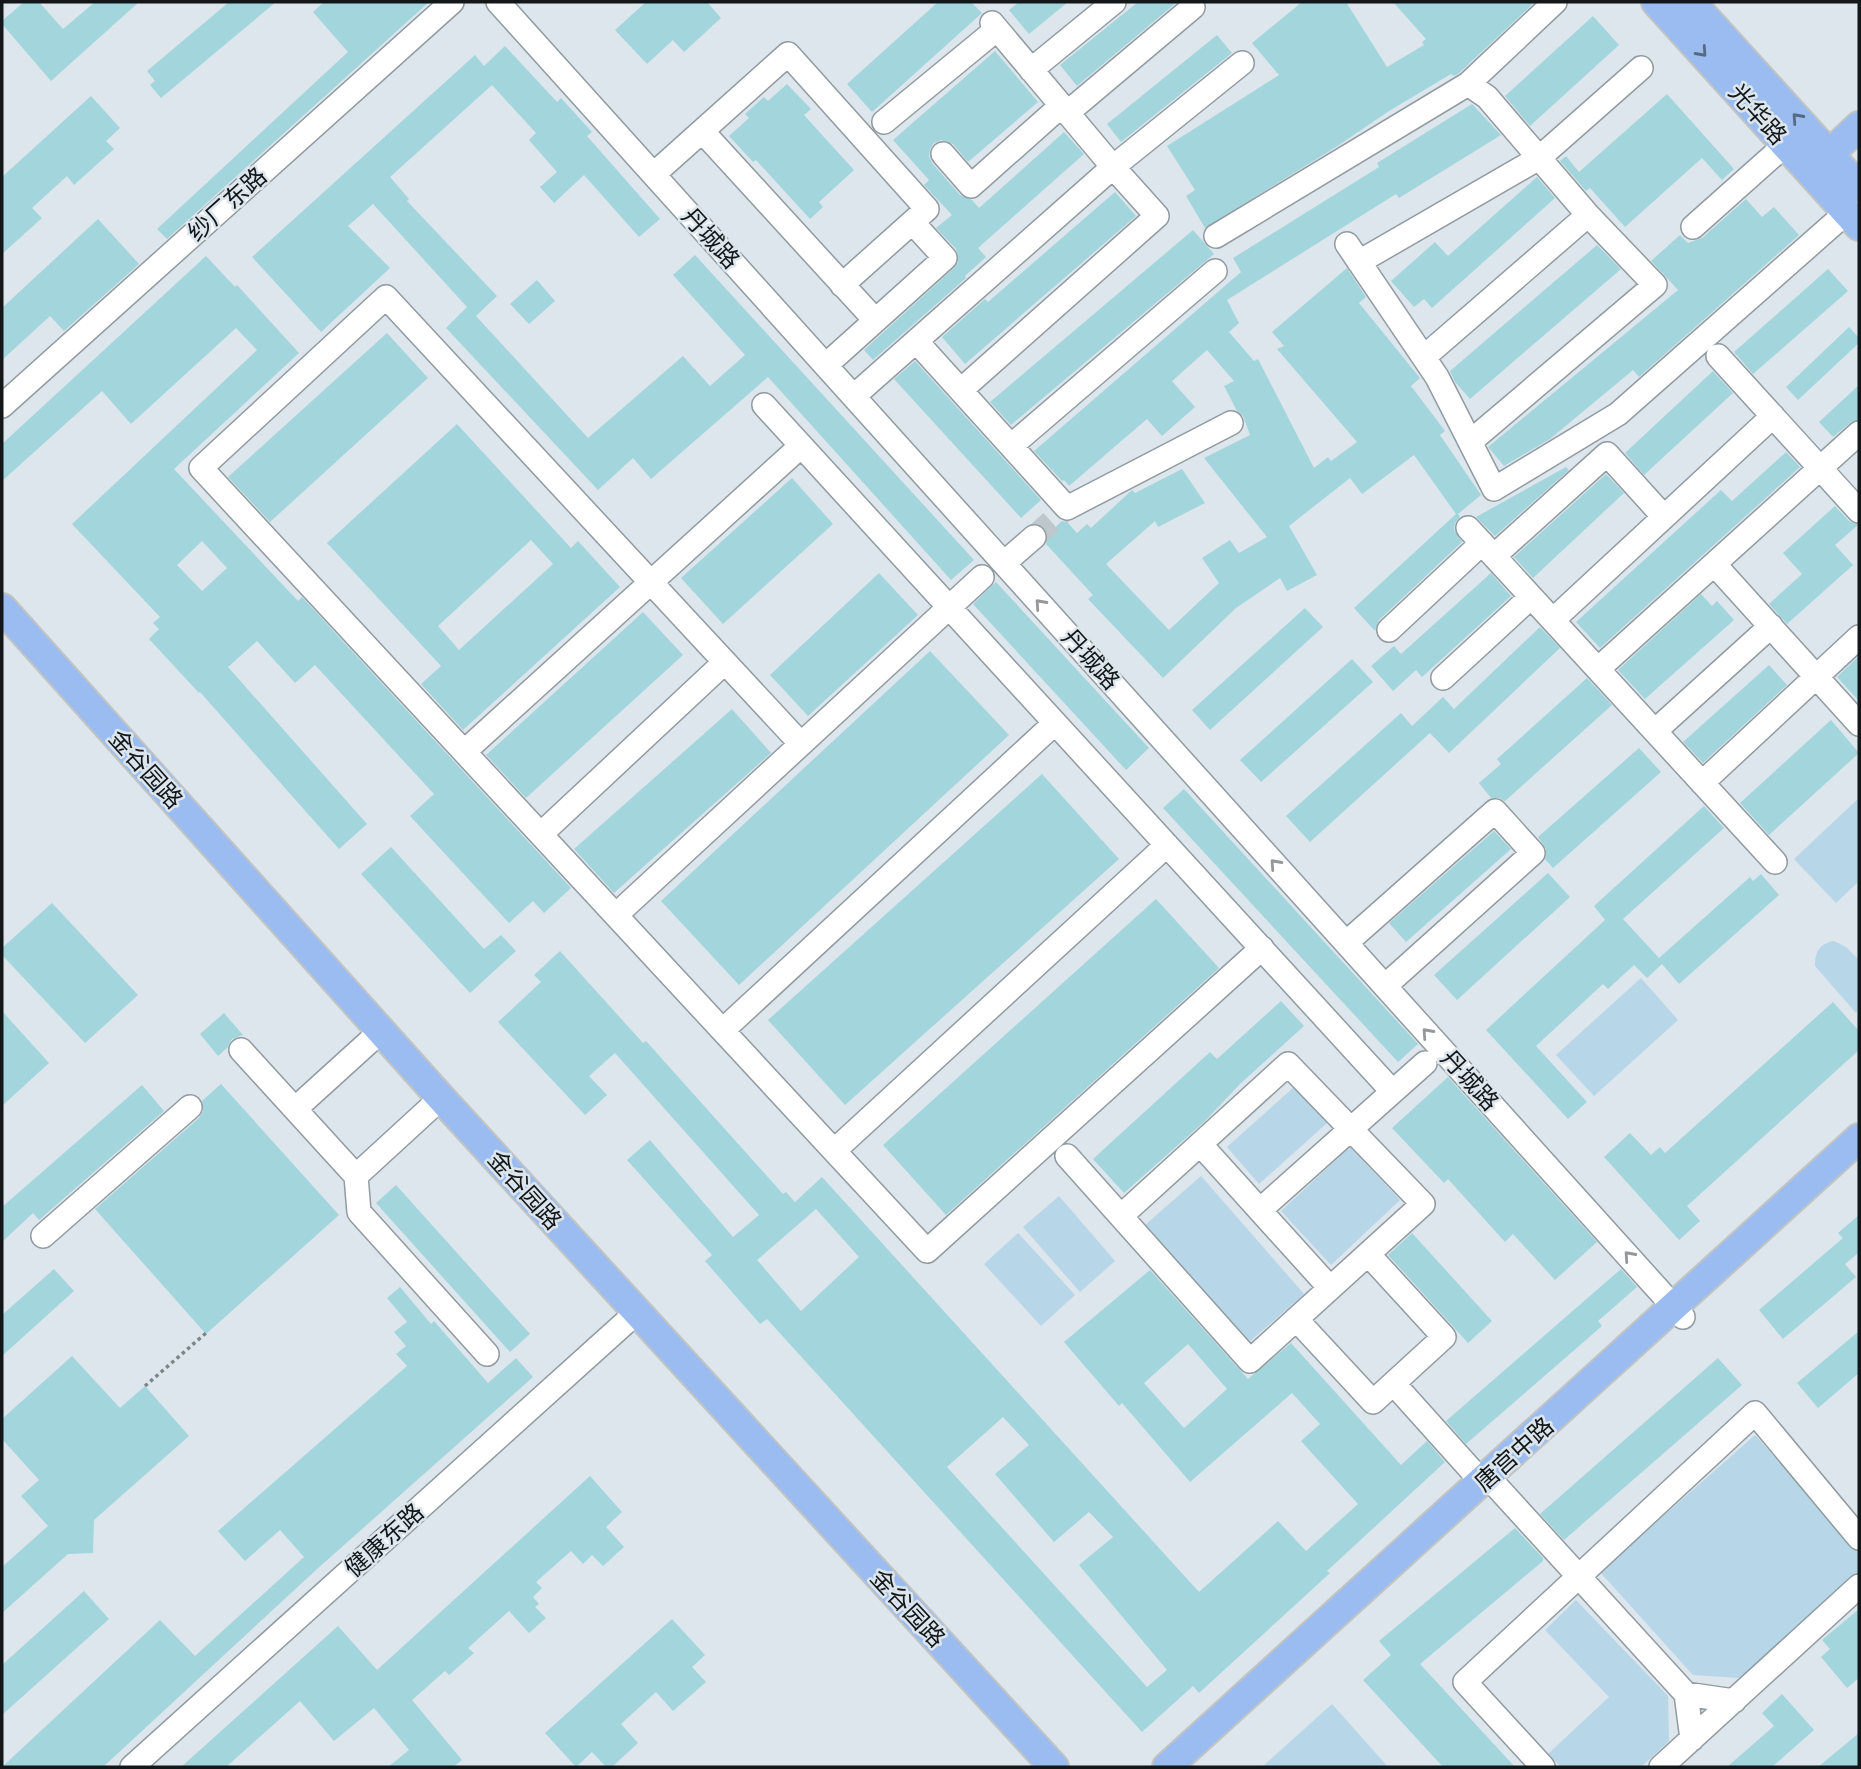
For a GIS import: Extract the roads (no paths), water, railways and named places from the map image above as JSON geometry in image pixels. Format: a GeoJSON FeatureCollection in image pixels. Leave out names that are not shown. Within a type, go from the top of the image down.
{"type":"FeatureCollection","features":[{"type":"Feature","properties":{"kind":"main road","name":"光华路"},"geometry":{"type":"LineString","coordinates":[[1656,2],[1786,145],[1820,162]]}},
{"type":"Feature","properties":{"kind":"main road","name":"光华路"},"geometry":{"type":"LineString","coordinates":[[1691,2],[1820,162],[1852,197]]}},
{"type":"Feature","properties":{"kind":"main road"},"geometry":{"type":"LineString","coordinates":[[1820,162],[1859,126]]}},
{"type":"Feature","properties":{"kind":"main road","name":"金谷园路"},"geometry":{"type":"LineString","coordinates":[[2,608],[376,1036]]}},
{"type":"Feature","properties":{"kind":"main road","name":"金谷园路"},"geometry":{"type":"LineString","coordinates":[[2,636],[376,1036],[1035,1767]]}},
{"type":"Feature","properties":{"kind":"main road","name":"唐宫中路"},"geometry":{"type":"LineString","coordinates":[[1679,1312],[1859,1138]]}},
{"type":"Feature","properties":{"kind":"main road","name":"唐宫中路"},"geometry":{"type":"LineString","coordinates":[[1167,1767],[1859,1155]]}},
{"type":"Feature","properties":{"kind":"main road","name":"金谷园路"},"geometry":{"type":"LineString","coordinates":[[632,1317],[1054,1767]]}},
{"type":"Feature","properties":{"kind":"main road","name":"唐宫中路"},"geometry":{"type":"LineString","coordinates":[[1187,1767],[1489,1482]]}},
{"type":"Feature","properties":{"kind":"street","name":"纱厂东路"},"geometry":{"type":"LineString","coordinates":[[2,406],[452,2]]}},
{"type":"Feature","properties":{"kind":"street","name":"丹城路"},"geometry":{"type":"LineString","coordinates":[[498,2],[1679,1312]]}},
{"type":"Feature","properties":{"kind":"street"},"geometry":{"type":"LineString","coordinates":[[1031,70],[1114,2]]}},
{"type":"Feature","properties":{"kind":"street"},"geometry":{"type":"LineString","coordinates":[[1216,236],[1468,84],[1555,2]]}},
{"type":"Feature","properties":{"kind":"street"},"geometry":{"type":"LineString","coordinates":[[943,154],[971,186],[1193,7]]}},
{"type":"Feature","properties":{"kind":"street"},"geometry":{"type":"LineString","coordinates":[[884,122],[994,26],[1157,216],[961,390]]}},
{"type":"Feature","properties":{"kind":"street"},"geometry":{"type":"LineString","coordinates":[[654,174],[788,54],[927,209],[842,285]]}},
{"type":"Feature","properties":{"kind":"street"},"geometry":{"type":"LineString","coordinates":[[854,396],[1113,167],[1242,63]]}},
{"type":"Feature","properties":{"kind":"street"},"geometry":{"type":"LineString","coordinates":[[1641,68],[1539,158],[1353,253],[1437,376],[1494,489],[1618,414],[1852,197]]}},
{"type":"Feature","properties":{"kind":"street"},"geometry":{"type":"LineString","coordinates":[[1468,84],[1487,97],[1588,215],[1655,285],[1470,442]]}},
{"type":"Feature","properties":{"kind":"street"},"geometry":{"type":"LineString","coordinates":[[702,131],[876,320]]}},
{"type":"Feature","properties":{"kind":"street"},"geometry":{"type":"LineString","coordinates":[[1693,227],[1786,145]]}},
{"type":"Feature","properties":{"kind":"street"},"geometry":{"type":"LineString","coordinates":[[1424,357],[1588,215]]}},
{"type":"Feature","properties":{"kind":"street"},"geometry":{"type":"LineString","coordinates":[[826,365],[945,258],[913,223]]}},
{"type":"Feature","properties":{"kind":"street"},"geometry":{"type":"LineString","coordinates":[[1011,446],[1215,271]]}},
{"type":"Feature","properties":{"kind":"street"},"geometry":{"type":"LineString","coordinates":[[802,744],[386,297],[201,468],[927,1251],[1262,948]]}},
{"type":"Feature","properties":{"kind":"street"},"geometry":{"type":"LineString","coordinates":[[916,341],[1011,446],[1064,510],[1231,423]]}},
{"type":"Feature","properties":{"kind":"street"},"geometry":{"type":"LineString","coordinates":[[1718,356],[1859,511]]}},
{"type":"Feature","properties":{"kind":"street"},"geometry":{"type":"LineString","coordinates":[[764,405],[1392,1091]]}},
{"type":"Feature","properties":{"kind":"street"},"geometry":{"type":"LineString","coordinates":[[1553,620],[1773,416]]}},
{"type":"Feature","properties":{"kind":"street"},"geometry":{"type":"LineString","coordinates":[[1598,669],[1859,433]]}},
{"type":"Feature","properties":{"kind":"street"},"geometry":{"type":"LineString","coordinates":[[465,751],[801,446]]}},
{"type":"Feature","properties":{"kind":"street"},"geometry":{"type":"LineString","coordinates":[[1389,630],[1481,542],[1607,454],[1664,517]]}},
{"type":"Feature","properties":{"kind":"street"},"geometry":{"type":"LineString","coordinates":[[1004,563],[1034,537]]}},
{"type":"Feature","properties":{"kind":"street"},"geometry":{"type":"LineString","coordinates":[[1481,542],[1775,862]]}},
{"type":"Feature","properties":{"kind":"street"},"geometry":{"type":"LineString","coordinates":[[1715,565],[1859,724]]}},
{"type":"Feature","properties":{"kind":"street"},"geometry":{"type":"LineString","coordinates":[[617,914],[982,578]]}},
{"type":"Feature","properties":{"kind":"street"},"geometry":{"type":"LineString","coordinates":[[1443,678],[1531,597]]}},
{"type":"Feature","properties":{"kind":"street"},"geometry":{"type":"LineString","coordinates":[[1655,731],[1771,626]]}},
{"type":"Feature","properties":{"kind":"street"},"geometry":{"type":"LineString","coordinates":[[1702,783],[1859,637]]}},
{"type":"Feature","properties":{"kind":"street"},"geometry":{"type":"LineString","coordinates":[[541,834],[725,662]]}},
{"type":"Feature","properties":{"kind":"street"},"geometry":{"type":"LineString","coordinates":[[723,1030],[1055,723]]}},
{"type":"Feature","properties":{"kind":"street"},"geometry":{"type":"LineString","coordinates":[[1346,943],[1495,811],[1533,853],[1385,986]]}},
{"type":"Feature","properties":{"kind":"street"},"geometry":{"type":"LineString","coordinates":[[835,1150],[1167,845]]}},
{"type":"Feature","properties":{"kind":"street"},"geometry":{"type":"LineString","coordinates":[[295,1109],[376,1036]]}},
{"type":"Feature","properties":{"kind":"street"},"geometry":{"type":"LineString","coordinates":[[241,1050],[356,1176],[359,1212],[487,1354]]}},
{"type":"Feature","properties":{"kind":"street"},"geometry":{"type":"LineString","coordinates":[[1260,1210],[1425,1063]]}},
{"type":"Feature","properties":{"kind":"street"},"geometry":{"type":"LineString","coordinates":[[1067,1156],[1250,1362],[1423,1204],[1288,1064],[1121,1216]]}},
{"type":"Feature","properties":{"kind":"street"},"geometry":{"type":"LineString","coordinates":[[356,1176],[437,1103]]}},
{"type":"Feature","properties":{"kind":"street"},"geometry":{"type":"LineString","coordinates":[[43,1236],[190,1107]]}},
{"type":"Feature","properties":{"kind":"street"},"geometry":{"type":"LineString","coordinates":[[1200,1144],[1330,1288]]}},
{"type":"Feature","properties":{"kind":"street"},"geometry":{"type":"LineString","coordinates":[[1296,1319],[1373,1402],[1394,1384],[1444,1337],[1368,1254]]}},
{"type":"Feature","properties":{"kind":"street","name":"健康东路"},"geometry":{"type":"LineString","coordinates":[[132,1767],[632,1317]]}},
{"type":"Feature","properties":{"kind":"street"},"geometry":{"type":"LineString","coordinates":[[1394,1384],[1578,1576],[1686,1694],[1692,1739]]}},
{"type":"Feature","properties":{"kind":"street"},"geometry":{"type":"LineString","coordinates":[[1543,1767],[1465,1682],[1755,1413],[1859,1538]]}},
{"type":"Feature","properties":{"kind":"street"},"geometry":{"type":"LineString","coordinates":[[1661,1767],[1859,1586]]}},
{"type":"Feature","properties":{"kind":"street"},"geometry":{"type":"LineString","coordinates":[[1686,1694],[1734,1701]]}},
{"type":"Feature","properties":{"kind":"tunnel"},"geometry":{"type":"LineString","coordinates":[[1034,537],[1062,512]]}}]}
